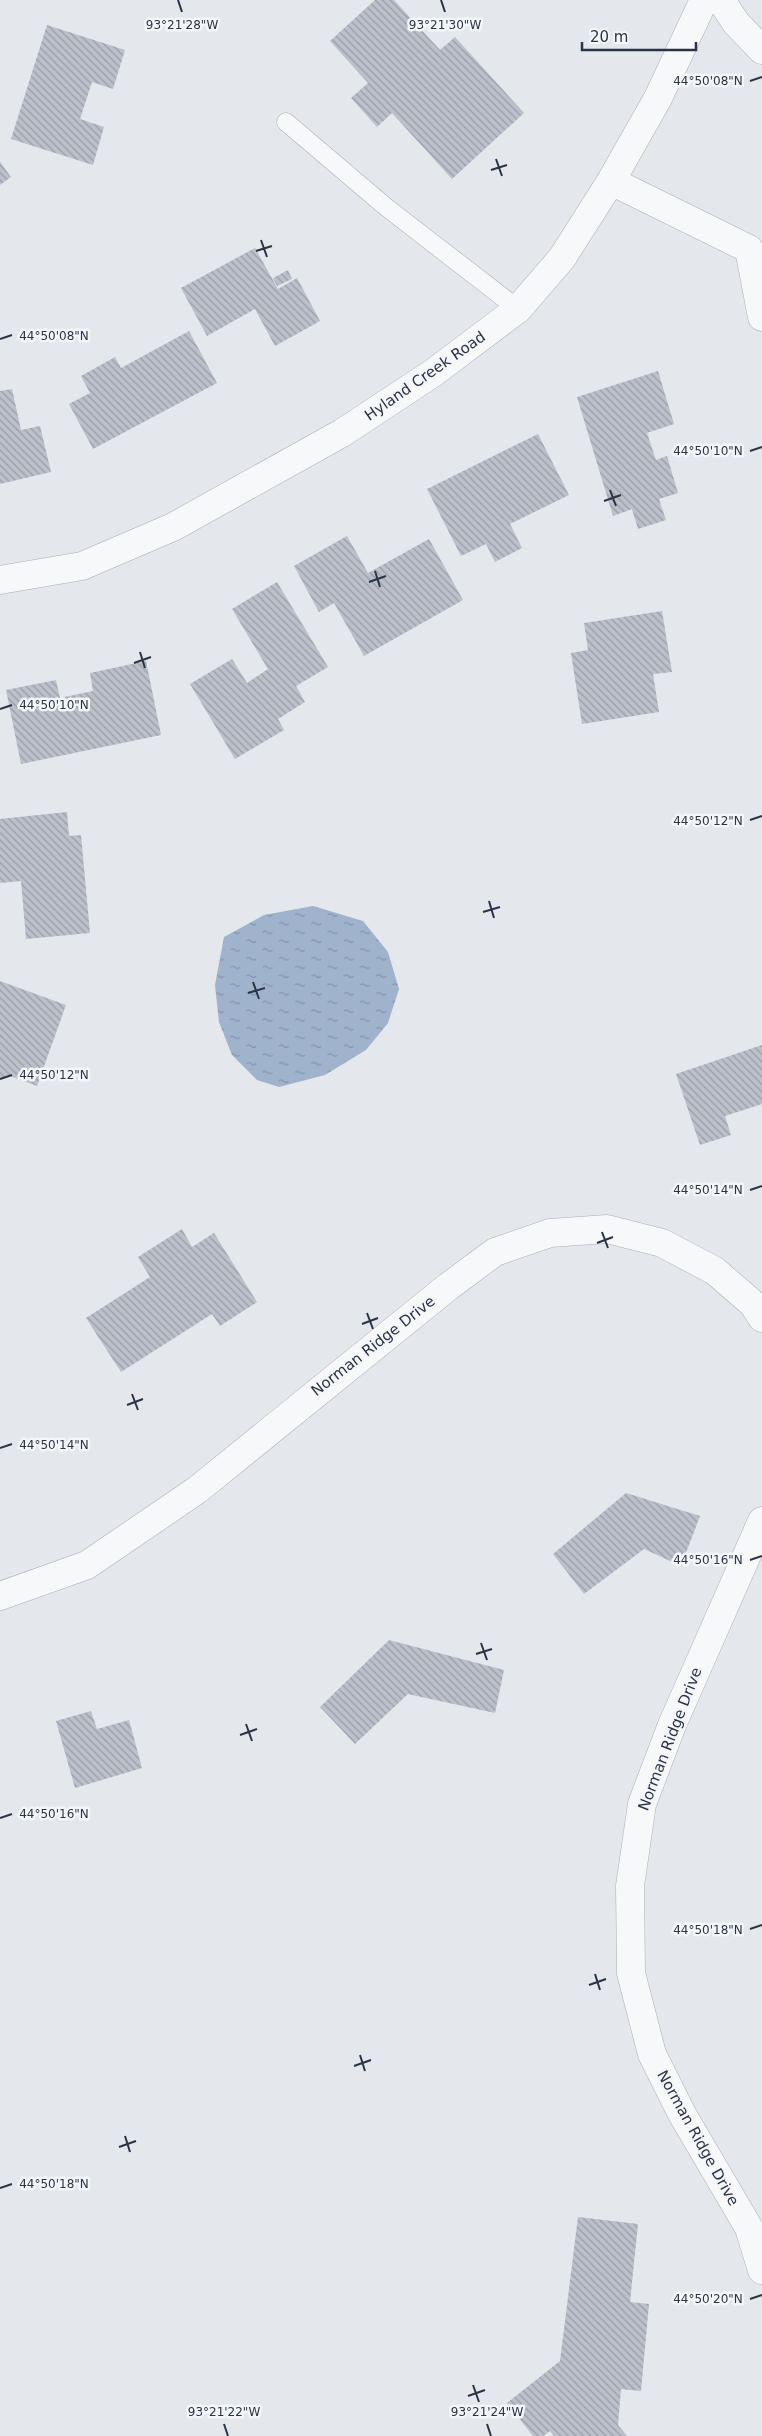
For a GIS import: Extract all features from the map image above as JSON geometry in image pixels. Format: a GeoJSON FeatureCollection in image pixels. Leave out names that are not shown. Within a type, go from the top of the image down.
{"type":"FeatureCollection","features":[{"type":"Feature","properties":{"kind":"street","name":"Hyland Creek Road"},"geometry":{"type":"LineString","coordinates":[[0,580],[82,566],[173,527],[342,433],[433,373],[518,309],[562,258],[611,180],[658,98],[704,0]]}},
{"type":"Feature","properties":{"kind":"street"},"geometry":{"type":"LineString","coordinates":[[721,0],[736,23],[762,50]]}},
{"type":"Feature","properties":{"kind":"street"},"geometry":{"type":"LineString","coordinates":[[611,180],[750,249],[762,317]]}},
{"type":"Feature","properties":{"kind":"street","name":"Norman Ridge Drive"},"geometry":{"type":"LineString","coordinates":[[0,1596],[86,1565],[196,1490],[426,1305],[496,1252],[550,1233],[607,1229],[662,1243],[715,1270],[753,1304],[762,1318]]}},
{"type":"Feature","properties":{"kind":"street","name":"Norman Ridge Drive"},"geometry":{"type":"LineString","coordinates":[[762,1520],[672,1725],[642,1804],[630,1886],[631,1973],[652,2054],[682,2114],[749,2228],[762,2270]]}},
{"type":"Feature","properties":{"kind":"lane"},"geometry":{"type":"LineString","coordinates":[[286,122],[386,207],[518,309]]}},
{"type":"Feature","properties":{"kind":"water"},"geometry":{"type":"Polygon","coordinates":[[[313,906],[363,921],[388,952],[399,989],[388,1023],[366,1050],[325,1075],[279,1087],[257,1080],[232,1055],[219,1022],[215,985],[224,937],[264,915],[313,906]]]}},
{"type":"Feature","properties":{"kind":"building"},"geometry":{"type":"Polygon","coordinates":[[[375,0],[394,0],[440,50],[455,37],[524,113],[452,179],[392,113],[377,127],[351,98],[368,83],[330,41],[375,0]]]}},
{"type":"Feature","properties":{"kind":"building"},"geometry":{"type":"Polygon","coordinates":[[[47,25],[125,50],[113,89],[92,82],[80,119],[104,127],[93,165],[11,139],[47,25]]]}},
{"type":"Feature","properties":{"kind":"building"},"geometry":{"type":"Polygon","coordinates":[[[0,162],[11,177],[0,185],[0,162]]]}},
{"type":"Feature","properties":{"kind":"building"},"geometry":{"type":"Polygon","coordinates":[[[255,248],[278,289],[297,278],[320,321],[275,346],[255,309],[207,336],[181,288],[255,248]]]}},
{"type":"Feature","properties":{"kind":"building"},"geometry":{"type":"Polygon","coordinates":[[[288,270],[292,279],[277,286],[273,278],[288,270]]]}},
{"type":"Feature","properties":{"kind":"building"},"geometry":{"type":"Polygon","coordinates":[[[189,331],[217,383],[93,449],[69,404],[90,393],[81,376],[115,357],[121,368],[189,331]]]}},
{"type":"Feature","properties":{"kind":"building"},"geometry":{"type":"Polygon","coordinates":[[[658,371],[674,424],[647,433],[656,460],[667,456],[678,493],[659,499],[666,520],[638,529],[632,509],[613,516],[577,397],[658,371]]]}},
{"type":"Feature","properties":{"kind":"building"},"geometry":{"type":"Polygon","coordinates":[[[12,389],[21,430],[40,426],[51,472],[0,484],[0,391],[12,389]]]}},
{"type":"Feature","properties":{"kind":"building"},"geometry":{"type":"Polygon","coordinates":[[[538,434],[569,495],[510,524],[522,548],[495,562],[486,544],[461,556],[427,489],[538,434]]]}},
{"type":"Feature","properties":{"kind":"building"},"geometry":{"type":"Polygon","coordinates":[[[347,536],[368,573],[429,539],[463,600],[364,656],[334,603],[319,612],[294,566],[347,536]]]}},
{"type":"Feature","properties":{"kind":"building"},"geometry":{"type":"Polygon","coordinates":[[[277,582],[328,667],[296,686],[305,702],[278,719],[284,730],[235,759],[190,684],[232,659],[247,683],[268,669],[232,609],[277,582]]]}},
{"type":"Feature","properties":{"kind":"building"},"geometry":{"type":"Polygon","coordinates":[[[662,611],[672,672],[653,674],[659,712],[582,724],[571,653],[588,650],[584,623],[662,611]]]}},
{"type":"Feature","properties":{"kind":"building"},"geometry":{"type":"Polygon","coordinates":[[[146,661],[161,735],[21,764],[6,690],[56,680],[60,698],[93,691],[90,673],[146,661]]]}},
{"type":"Feature","properties":{"kind":"building"},"geometry":{"type":"Polygon","coordinates":[[[67,812],[69,836],[81,835],[90,933],[26,939],[21,881],[0,883],[0,819],[67,812]]]}},
{"type":"Feature","properties":{"kind":"building"},"geometry":{"type":"Polygon","coordinates":[[[0,981],[66,1005],[37,1086],[10,1076],[0,1080],[0,981]]]}},
{"type":"Feature","properties":{"kind":"building"},"geometry":{"type":"Polygon","coordinates":[[[762,1045],[762,1104],[725,1116],[731,1135],[700,1145],[676,1074],[762,1045]]]}},
{"type":"Feature","properties":{"kind":"building"},"geometry":{"type":"Polygon","coordinates":[[[182,1229],[192,1247],[214,1233],[257,1302],[220,1326],[212,1314],[121,1372],[86,1318],[150,1277],[138,1257],[182,1229]]]}},
{"type":"Feature","properties":{"kind":"building"},"geometry":{"type":"Polygon","coordinates":[[[626,1493],[700,1516],[681,1566],[644,1549],[584,1594],[553,1554],[626,1493]]]}},
{"type":"Feature","properties":{"kind":"building"},"geometry":{"type":"Polygon","coordinates":[[[389,1640],[504,1670],[495,1713],[408,1694],[355,1744],[320,1707],[389,1640]]]}},
{"type":"Feature","properties":{"kind":"building"},"geometry":{"type":"Polygon","coordinates":[[[91,1711],[97,1729],[129,1720],[142,1768],[75,1788],[56,1721],[91,1711]]]}},
{"type":"Feature","properties":{"kind":"building"},"geometry":{"type":"Polygon","coordinates":[[[578,2217],[638,2224],[630,2302],[649,2304],[641,2391],[621,2389],[618,2425],[627,2436],[554,2436],[550,2431],[543,2436],[533,2436],[507,2403],[560,2361],[578,2217]]]}}]}
